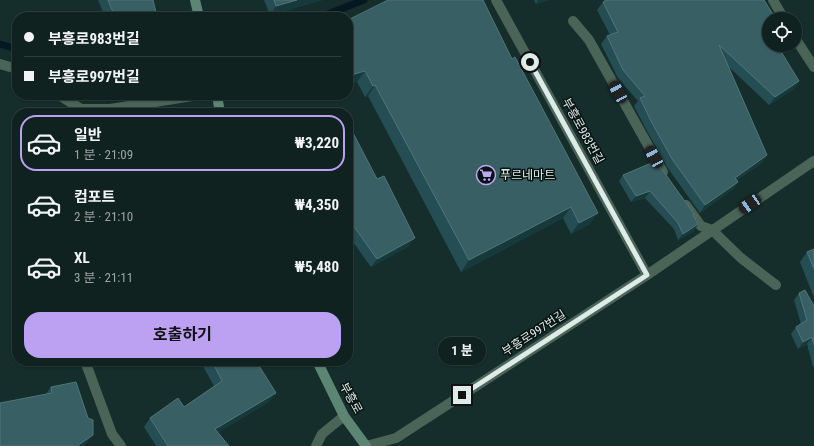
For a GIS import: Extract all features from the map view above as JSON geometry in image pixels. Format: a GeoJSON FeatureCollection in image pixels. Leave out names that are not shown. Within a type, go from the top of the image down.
{"type":"FeatureCollection","features":[{"type":"Feature","properties":{"kind":"main road"},"geometry":{"type":"LineString","coordinates":[[195,0],[198,12]]}},
{"type":"Feature","properties":{"kind":"main road","name":"부흥로"},"geometry":{"type":"LineString","coordinates":[[319,366],[344,416],[366,446]]}},
{"type":"Feature","properties":{"kind":"street","name":"부흥로983번길"},"geometry":{"type":"LineString","coordinates":[[496,0],[647,275]]}},
{"type":"Feature","properties":{"kind":"street"},"geometry":{"type":"LineString","coordinates":[[773,0],[780,12]]}},
{"type":"Feature","properties":{"kind":"street"},"geometry":{"type":"LineString","coordinates":[[573,21],[589,40],[661,170],[670,183]]}},
{"type":"Feature","properties":{"kind":"street"},"geometry":{"type":"LineString","coordinates":[[802,49],[814,67]]}},
{"type":"Feature","properties":{"kind":"street"},"geometry":{"type":"LineString","coordinates":[[0,64],[12,68]]}},
{"type":"Feature","properties":{"kind":"street"},"geometry":{"type":"LineString","coordinates":[[67,100],[79,108]]}},
{"type":"Feature","properties":{"kind":"street"},"geometry":{"type":"LineString","coordinates":[[125,108],[171,100]]}},
{"type":"Feature","properties":{"kind":"street","name":"부흥로997번길"},"geometry":{"type":"LineString","coordinates":[[366,446],[396,438],[647,275],[814,161]]}},
{"type":"Feature","properties":{"kind":"street"},"geometry":{"type":"LineString","coordinates":[[679,195],[701,226],[712,230],[741,258],[776,285]]}},
{"type":"Feature","properties":{"kind":"street"},"geometry":{"type":"LineString","coordinates":[[87,366],[112,434],[121,446]]}},
{"type":"Feature","properties":{"kind":"street"},"geometry":{"type":"LineString","coordinates":[[316,446],[322,434],[344,416]]}},
{"type":"Feature","properties":{"kind":"building"},"geometry":{"type":"Polygon","coordinates":[[[108,0],[153,0],[156,12],[113,12],[108,0]]]}},
{"type":"Feature","properties":{"kind":"building"},"geometry":{"type":"Polygon","coordinates":[[[274,0],[297,0],[276,6],[274,0]]]}},
{"type":"Feature","properties":{"kind":"building"},"geometry":{"type":"Polygon","coordinates":[[[388,0],[483,0],[512,59],[515,57],[598,213],[579,223],[571,207],[469,260],[375,85],[373,86],[365,71],[353,75],[353,18],[388,0]]]}},
{"type":"Feature","properties":{"kind":"building"},"geometry":{"type":"Polygon","coordinates":[[[606,0],[764,0],[772,12],[762,12],[762,52],[781,52],[799,81],[775,97],[719,45],[767,155],[735,178],[738,182],[705,205],[672,159],[651,121],[640,98],[645,96],[623,70],[607,36],[618,32],[603,2],[606,0]]]}},
{"type":"Feature","properties":{"kind":"building"},"geometry":{"type":"Polygon","coordinates":[[[353,133],[377,179],[384,176],[415,238],[377,259],[353,225],[353,133]]]}},
{"type":"Feature","properties":{"kind":"building"},"geometry":{"type":"Polygon","coordinates":[[[656,161],[694,214],[693,215],[698,224],[683,234],[678,223],[650,191],[636,196],[623,175],[656,161]]]}},
{"type":"Feature","properties":{"kind":"building"},"geometry":{"type":"Polygon","coordinates":[[[814,249],[814,269],[807,252],[814,249]]]}},
{"type":"Feature","properties":{"kind":"building"},"geometry":{"type":"Polygon","coordinates":[[[805,290],[814,306],[814,345],[812,337],[803,342],[796,327],[807,320],[799,293],[805,290]]]}},
{"type":"Feature","properties":{"kind":"building"},"geometry":{"type":"Polygon","coordinates":[[[214,366],[259,366],[276,393],[215,429],[229,446],[168,446],[150,418],[178,398],[184,407],[222,381],[214,366]]]}},
{"type":"Feature","properties":{"kind":"building"},"geometry":{"type":"Polygon","coordinates":[[[76,382],[88,418],[93,420],[93,435],[77,446],[0,446],[0,403],[52,393],[51,387],[76,382]]]}},
{"type":"Feature","properties":{"kind":"waterway"},"geometry":{"type":"LineString","coordinates":[[333,12],[364,0]]}},
{"type":"Feature","properties":{"kind":"waterway"},"geometry":{"type":"LineString","coordinates":[[0,44],[12,48]]}},
{"type":"Feature","properties":{"kind":"place","name":"푸르네마트"},"geometry":{"type":"Point","coordinates":[486,175]}},
{"type":"Feature","properties":{"kind":"route"},"geometry":{"type":"LineString","coordinates":[[462,395],[647,275],[530,62]]}}]}
